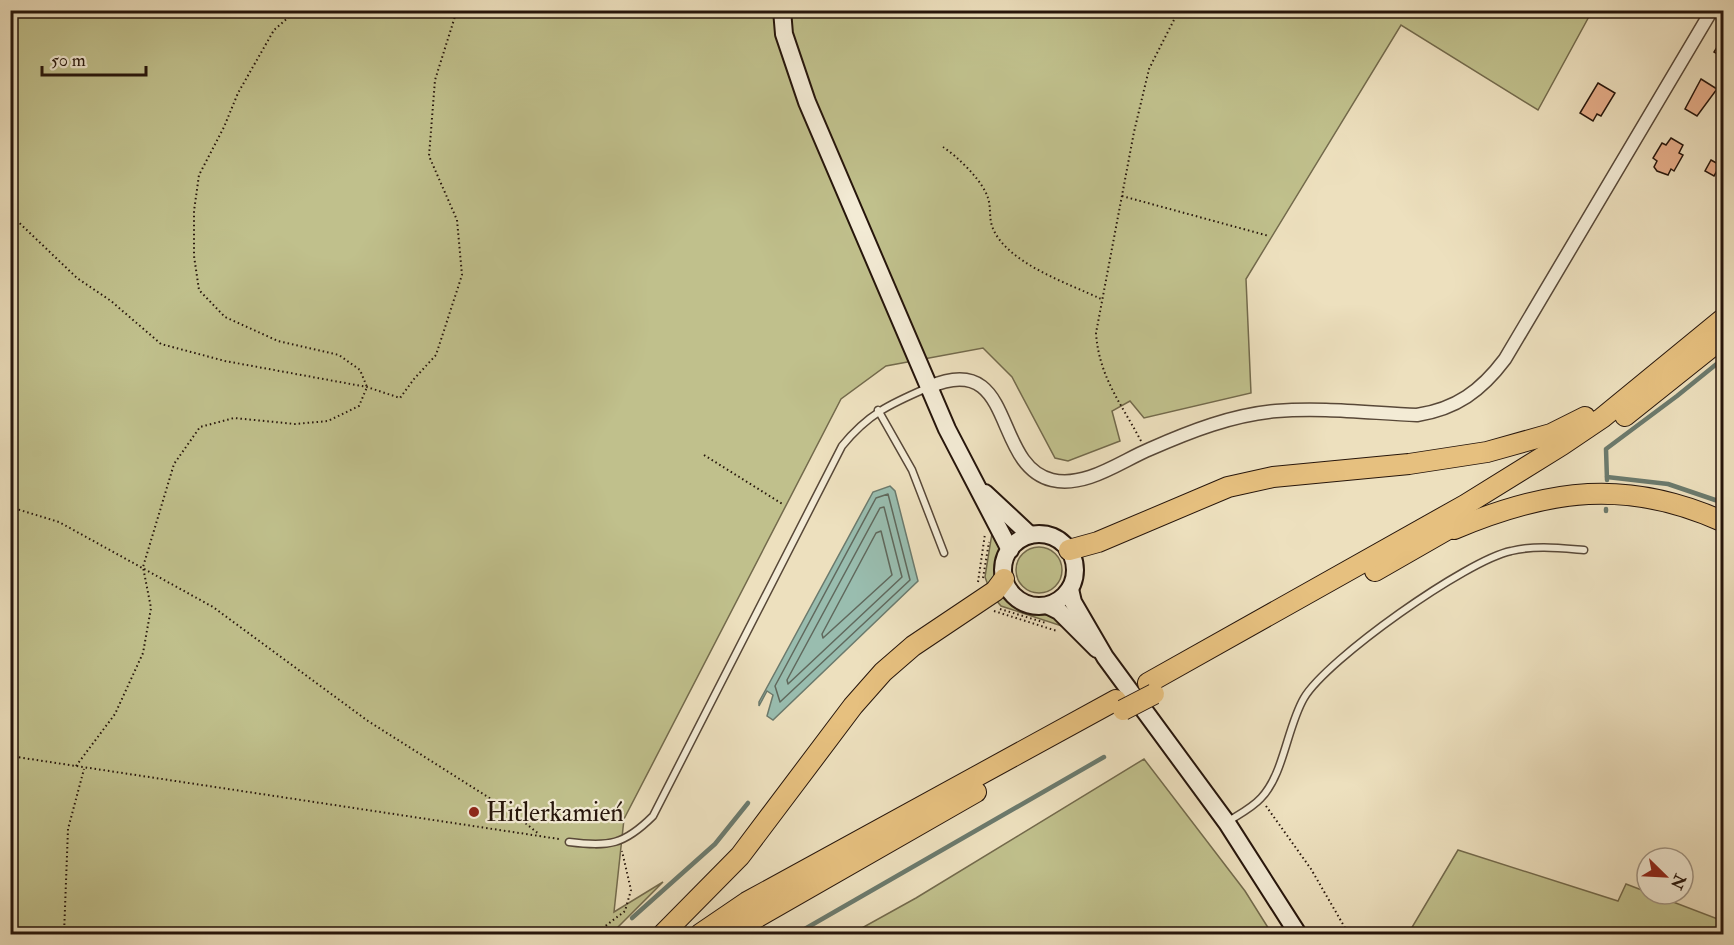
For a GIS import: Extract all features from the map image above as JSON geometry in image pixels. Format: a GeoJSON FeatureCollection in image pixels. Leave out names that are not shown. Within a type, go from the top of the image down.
{"type":"FeatureCollection","features":[{"type":"Feature","properties":{"kind":"main road"},"geometry":{"type":"LineString","coordinates":[[1151,688],[1483,494],[1582,432],[1724,318]]}},
{"type":"Feature","properties":{"kind":"main road"},"geometry":{"type":"LineString","coordinates":[[700,934],[747,902],[1436,537],[1608,428],[1724,337]]}},
{"type":"Feature","properties":{"kind":"main road"},"geometry":{"type":"LineString","coordinates":[[1069,550],[1078,549],[1228,487],[1322,471],[1452,458],[1520,444],[1576,422],[1648,381]]}},
{"type":"Feature","properties":{"kind":"main road"},"geometry":{"type":"LineString","coordinates":[[1436,537],[1506,508],[1535,500],[1587,493],[1653,499],[1703,513],[1724,522]]}},
{"type":"Feature","properties":{"kind":"main road"},"geometry":{"type":"LineString","coordinates":[[663,934],[740,856],[853,706],[883,672],[913,646],[995,591],[1004,579]]}},
{"type":"Feature","properties":{"kind":"main road"},"geometry":{"type":"LineString","coordinates":[[728,934],[1047,750],[1120,705]]}},
{"type":"Feature","properties":{"kind":"street"},"geometry":{"type":"LineString","coordinates":[[782,10],[784,34],[807,102],[954,444],[1010,550]]}},
{"type":"Feature","properties":{"kind":"street"},"geometry":{"type":"LineString","coordinates":[[929,387],[945,380],[959,378],[980,386],[996,403],[1024,461],[1034,471],[1052,480],[1079,479],[1096,474],[1185,434],[1248,416],[1294,410],[1417,415],[1446,409],[1475,393],[1492,377],[1505,359],[1712,10]]}},
{"type":"Feature","properties":{"kind":"street"},"geometry":{"type":"LineString","coordinates":[[977,485],[1030,535]]}},
{"type":"Feature","properties":{"kind":"street"},"geometry":{"type":"LineString","coordinates":[[1105,657],[1059,611],[1049,606],[1038,607],[1020,601],[1013,595],[1004,579],[1004,561],[1010,550],[1030,535],[1042,534],[1053,537],[1069,550],[1075,566],[1071,589],[1073,602],[1105,657],[1227,823],[1298,934]]}},
{"type":"Feature","properties":{"kind":"street"},"geometry":{"type":"LineString","coordinates":[[1049,606],[1071,589]]}},
{"type":"Feature","properties":{"kind":"lane"},"geometry":{"type":"LineString","coordinates":[[569,842],[597,846],[621,842],[636,833],[653,816],[842,446],[859,424],[878,410],[929,387]]}},
{"type":"Feature","properties":{"kind":"lane"},"geometry":{"type":"LineString","coordinates":[[878,410],[912,470],[944,553]]}},
{"type":"Feature","properties":{"kind":"lane"},"geometry":{"type":"LineString","coordinates":[[1227,823],[1259,800],[1273,778],[1304,698],[1319,678],[1352,649],[1452,579],[1494,556],[1528,548],[1584,550]]}},
{"type":"Feature","properties":{"kind":"path"},"geometry":{"type":"LineString","coordinates":[[76,766],[115,714],[143,653],[151,608],[143,567],[174,464],[200,427],[234,418],[295,424],[328,421],[359,406],[367,387],[360,370],[339,355],[278,340],[225,317],[199,290],[194,256],[194,211],[199,175],[224,127],[238,93],[274,30],[297,10]]}},
{"type":"Feature","properties":{"kind":"path"},"geometry":{"type":"LineString","coordinates":[[10,214],[77,279],[111,301],[161,344],[225,361],[367,387],[400,399],[414,379],[436,355],[462,275],[457,220],[429,156],[435,80],[457,10]]}},
{"type":"Feature","properties":{"kind":"path"},"geometry":{"type":"LineString","coordinates":[[1146,450],[1102,370],[1096,333],[1149,69],[1179,10]]}},
{"type":"Feature","properties":{"kind":"path"},"geometry":{"type":"LineString","coordinates":[[943,147],[958,157],[988,197],[992,226],[1006,246],[1024,262],[1101,299]]}},
{"type":"Feature","properties":{"kind":"path"},"geometry":{"type":"LineString","coordinates":[[1122,196],[1269,236]]}},
{"type":"Feature","properties":{"kind":"path"},"geometry":{"type":"LineString","coordinates":[[704,455],[784,505]]}},
{"type":"Feature","properties":{"kind":"path"},"geometry":{"type":"LineString","coordinates":[[10,507],[58,522],[213,607],[368,721],[501,805],[539,834]]}},
{"type":"Feature","properties":{"kind":"path"},"geometry":{"type":"LineString","coordinates":[[10,756],[501,832],[539,834],[569,842]]}},
{"type":"Feature","properties":{"kind":"path"},"geometry":{"type":"LineString","coordinates":[[64,934],[69,829],[84,768]]}},
{"type":"Feature","properties":{"kind":"path"},"geometry":{"type":"LineString","coordinates":[[1259,800],[1270,810],[1311,869],[1348,933]]}},
{"type":"Feature","properties":{"kind":"path"},"geometry":{"type":"LineString","coordinates":[[595,934],[625,910],[631,890],[621,842]]}},
{"type":"Feature","properties":{"kind":"green space"},"geometry":{"type":"Polygon","coordinates":[[[10,11],[1592,11],[1538,110],[1401,25],[1246,279],[1251,393],[1144,418],[1130,401],[1112,411],[1120,441],[1068,461],[1055,458],[1012,377],[983,348],[886,366],[841,399],[624,819],[614,912],[663,882],[611,934],[11,934],[10,11]]]}},
{"type":"Feature","properties":{"kind":"green space"},"geometry":{"type":"Polygon","coordinates":[[[993,527],[1002,550],[997,573],[989,588],[985,577],[993,527]]]}},
{"type":"Feature","properties":{"kind":"green space"},"geometry":{"type":"Polygon","coordinates":[[[1039,547],[1055,554],[1062,570],[1055,586],[1039,593],[1023,586],[1016,570],[1023,554],[1039,547]]]}},
{"type":"Feature","properties":{"kind":"green space"},"geometry":{"type":"Polygon","coordinates":[[[1006,595],[1022,608],[1051,614],[1068,628],[1001,606],[996,600],[1006,595]]]}},
{"type":"Feature","properties":{"kind":"green space"},"geometry":{"type":"Polygon","coordinates":[[[1144,759],[1245,891],[1272,934],[851,934],[916,898],[1144,759]]]}},
{"type":"Feature","properties":{"kind":"green space"},"geometry":{"type":"Polygon","coordinates":[[[1458,850],[1618,901],[1626,884],[1635,887],[1635,906],[1684,906],[1723,921],[1723,934],[1408,934],[1458,850]]]}},
{"type":"Feature","properties":{"kind":"water"},"geometry":{"type":"Polygon","coordinates":[[[890,486],[895,491],[918,581],[773,720],[767,716],[773,695],[767,691],[759,706],[759,702],[873,492],[890,486]]]}},
{"type":"Feature","properties":{"kind":"building"},"geometry":{"type":"Polygon","coordinates":[[[1724,36],[1724,58],[1714,52],[1724,36]]]}},
{"type":"Feature","properties":{"kind":"building"},"geometry":{"type":"Polygon","coordinates":[[[1701,79],[1717,89],[1697,116],[1685,109],[1701,79]]]}},
{"type":"Feature","properties":{"kind":"building"},"geometry":{"type":"Polygon","coordinates":[[[1598,83],[1615,93],[1601,116],[1597,114],[1593,121],[1580,113],[1598,83]]]}},
{"type":"Feature","properties":{"kind":"building"},"geometry":{"type":"Polygon","coordinates":[[[1671,138],[1683,145],[1679,153],[1683,155],[1674,171],[1671,169],[1668,175],[1657,171],[1654,167],[1657,161],[1653,158],[1662,143],[1666,145],[1671,138]]]}},
{"type":"Feature","properties":{"kind":"building"},"geometry":{"type":"Polygon","coordinates":[[[1711,160],[1720,165],[1714,176],[1705,171],[1711,160]]]}},
{"type":"Feature","properties":{"kind":"waterway"},"geometry":{"type":"LineString","coordinates":[[1607,480],[1606,449],[1724,358]]}},
{"type":"Feature","properties":{"kind":"waterway"},"geometry":{"type":"LineString","coordinates":[[1607,477],[1668,484],[1724,503]]}},
{"type":"Feature","properties":{"kind":"waterway"},"geometry":{"type":"LineString","coordinates":[[796,934],[1104,757]]}},
{"type":"Feature","properties":{"kind":"waterway"},"geometry":{"type":"LineString","coordinates":[[632,918],[715,844],[748,803]]}},
{"type":"Feature","properties":{"kind":"place","name":"Hitlerkamień"},"geometry":{"type":"Point","coordinates":[474,812]}}]}
